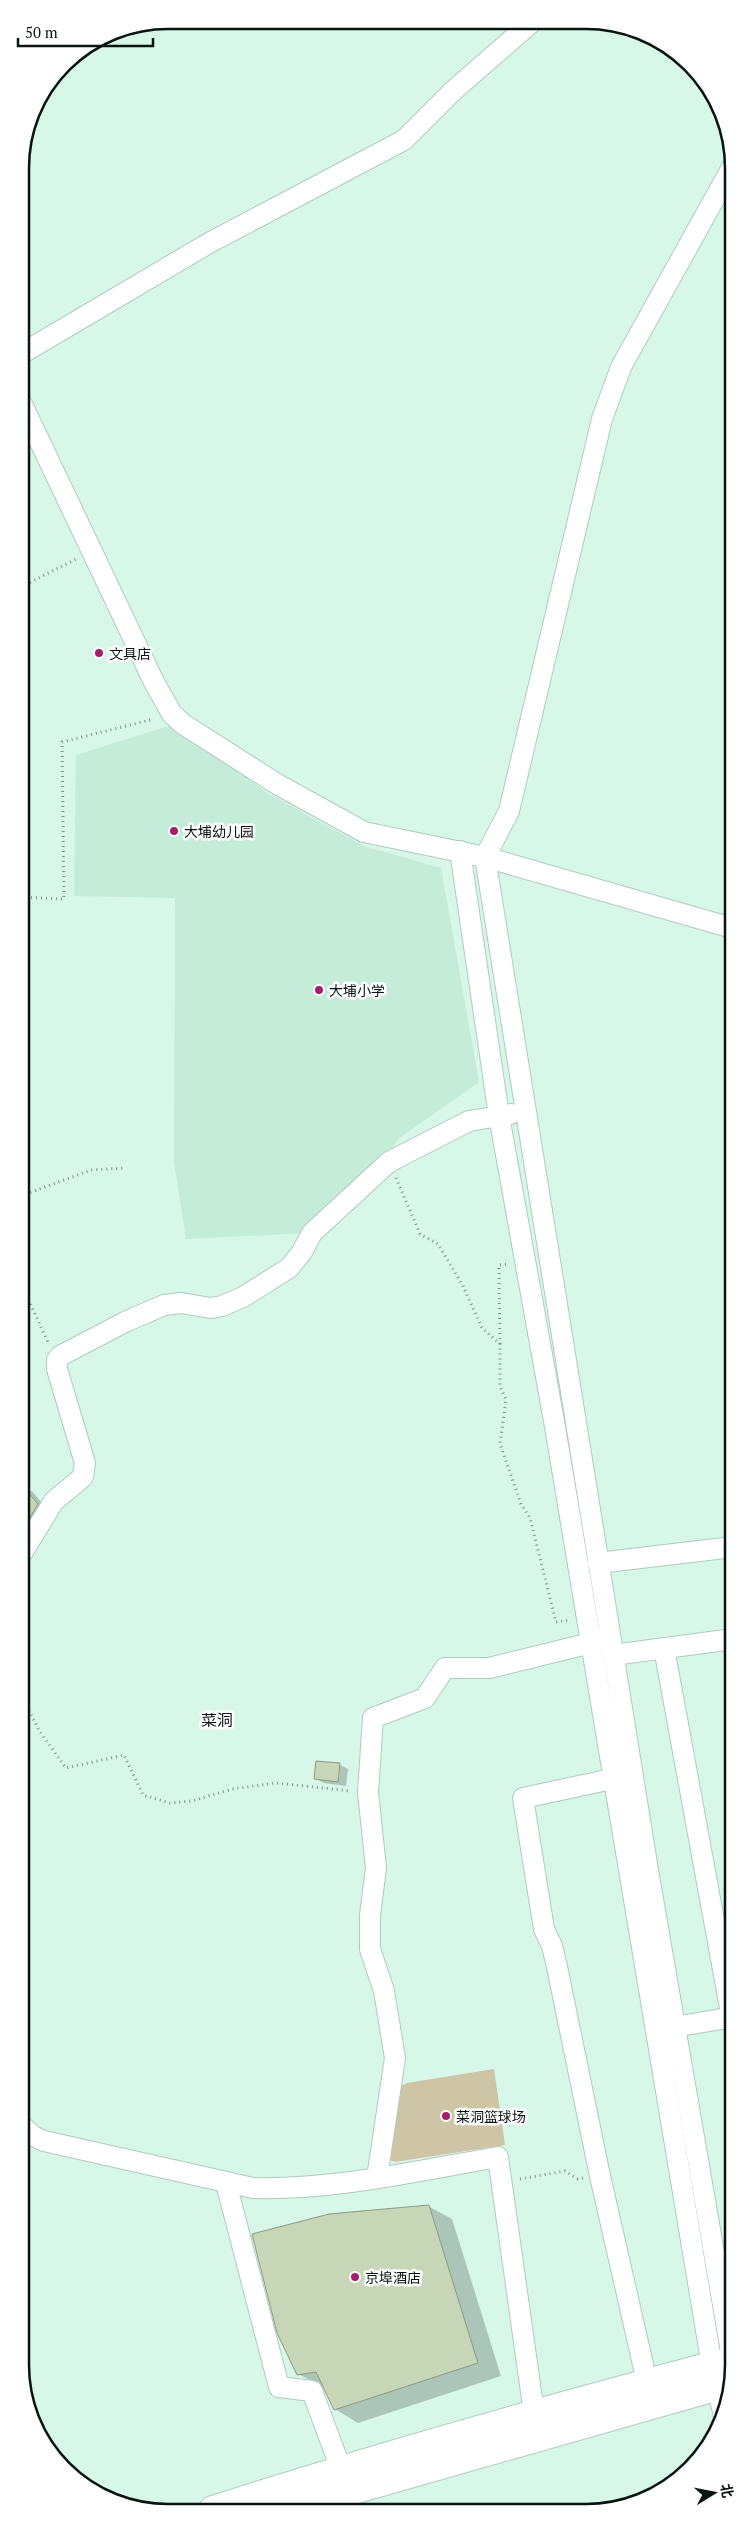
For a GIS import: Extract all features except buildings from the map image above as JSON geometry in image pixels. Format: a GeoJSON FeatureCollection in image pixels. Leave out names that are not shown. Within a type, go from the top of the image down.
{"type":"FeatureCollection","features":[{"type":"Feature","properties":{"kind":"street"},"geometry":{"type":"LineString","coordinates":[[29,349],[209,243],[404,140],[454,90],[524,29]]}},
{"type":"Feature","properties":{"kind":"street"},"geometry":{"type":"LineString","coordinates":[[725,180],[621,367],[602,419],[509,811],[486,857],[598,1563],[605,1645],[623,1777],[725,2360]]}},
{"type":"Feature","properties":{"kind":"street"},"geometry":{"type":"LineString","coordinates":[[29,419],[154,682],[172,714],[195,733],[277,784],[364,832],[486,857],[725,926]]}},
{"type":"Feature","properties":{"kind":"street"},"geometry":{"type":"LineString","coordinates":[[460,851],[499,1116],[526,1261],[586,1617],[605,1645]]}},
{"type":"Feature","properties":{"kind":"street"},"geometry":{"type":"LineString","coordinates":[[29,1542],[54,1501],[79,1482],[85,1474],[85,1463],[57,1360],[62,1354],[125,1322],[164,1305],[181,1303],[211,1308],[222,1306],[244,1297],[289,1268],[302,1252],[312,1233],[389,1162],[469,1121],[526,1112]]}},
{"type":"Feature","properties":{"kind":"street"},"geometry":{"type":"LineString","coordinates":[[598,1563],[725,1548]]}},
{"type":"Feature","properties":{"kind":"street"},"geometry":{"type":"LineString","coordinates":[[377,2178],[395,2058],[384,1992],[370,1949],[370,1915],[376,1868],[368,1792],[373,1718],[426,1698],[445,1668],[489,1668],[605,1645],[664,1648],[725,1640]]}},
{"type":"Feature","properties":{"kind":"street"},"geometry":{"type":"LineString","coordinates":[[664,1648],[725,1977]]}},
{"type":"Feature","properties":{"kind":"street"},"geometry":{"type":"LineString","coordinates":[[623,1777],[674,2027],[725,2358]]}},
{"type":"Feature","properties":{"kind":"street"},"geometry":{"type":"LineString","coordinates":[[623,1777],[522,1798],[544,1929],[552,1946],[557,1966],[602,2186],[647,2382]]}},
{"type":"Feature","properties":{"kind":"street"},"geometry":{"type":"LineString","coordinates":[[674,2027],[725,2021]]}},
{"type":"Feature","properties":{"kind":"street"},"geometry":{"type":"LineString","coordinates":[[29,2132],[44,2141],[253,2188],[283,2188],[377,2178],[498,2157],[534,2413]]}},
{"type":"Feature","properties":{"kind":"street"},"geometry":{"type":"LineString","coordinates":[[226,2183],[279,2387],[312,2391],[341,2469]]}},
{"type":"Feature","properties":{"kind":"street"},"geometry":{"type":"LineString","coordinates":[[232,2504],[341,2469],[647,2382],[725,2371]]}},
{"type":"Feature","properties":{"kind":"street"},"geometry":{"type":"LineString","coordinates":[[309,2504],[725,2372]]}},
{"type":"Feature","properties":{"kind":"path"},"geometry":{"type":"LineString","coordinates":[[29,583],[92,551]]}},
{"type":"Feature","properties":{"kind":"path"},"geometry":{"type":"LineString","coordinates":[[29,897],[64,899],[62,742],[172,714]]}},
{"type":"Feature","properties":{"kind":"path"},"geometry":{"type":"LineString","coordinates":[[389,1162],[420,1234],[438,1244],[463,1286],[482,1328],[500,1344]]}},
{"type":"Feature","properties":{"kind":"path"},"geometry":{"type":"LineString","coordinates":[[29,1193],[91,1170],[124,1168]]}},
{"type":"Feature","properties":{"kind":"path"},"geometry":{"type":"LineString","coordinates":[[526,1261],[499,1265],[500,1387],[506,1399],[500,1444],[521,1504],[530,1518],[556,1622],[586,1617]]}},
{"type":"Feature","properties":{"kind":"path"},"geometry":{"type":"LineString","coordinates":[[29,1301],[57,1360]]}},
{"type":"Feature","properties":{"kind":"path"},"geometry":{"type":"LineString","coordinates":[[29,1711],[40,1732],[66,1768],[124,1755],[143,1795],[170,1803],[192,1801],[232,1789],[276,1783],[336,1791],[368,1792]]}},
{"type":"Feature","properties":{"kind":"path"},"geometry":{"type":"LineString","coordinates":[[502,2182],[565,2171]]}},
{"type":"Feature","properties":{"kind":"shaded area","name":"大埔小学"},"geometry":{"type":"Polygon","coordinates":[[[172,725],[271,795],[364,846],[441,868],[479,1082],[398,1139],[363,1190],[307,1233],[186,1239],[174,1162],[175,898],[74,896],[76,755],[172,725]]]}},
{"type":"Feature","properties":{"kind":"shaded area","name":"菜洞篮球场"},"geometry":{"type":"Polygon","coordinates":[[[494,2069],[505,2145],[395,2162],[384,2157],[397,2088],[407,2083],[494,2069]]]}},
{"type":"Feature","properties":{"kind":"place","name":"文具店"},"geometry":{"type":"Point","coordinates":[99,653]}},
{"type":"Feature","properties":{"kind":"place","name":"大埔幼儿园"},"geometry":{"type":"Point","coordinates":[174,831]}},
{"type":"Feature","properties":{"kind":"place","name":"大埔小学"},"geometry":{"type":"Point","coordinates":[319,990]}},
{"type":"Feature","properties":{"kind":"place","name":"菜洞篮球场"},"geometry":{"type":"Point","coordinates":[446,2116]}},
{"type":"Feature","properties":{"kind":"place","name":"京埠酒店"},"geometry":{"type":"Point","coordinates":[355,2277]}},
{"type":"Feature","properties":{"kind":"district","name":"菜洞"},"geometry":{"type":"Point","coordinates":[217,1720]}}]}
